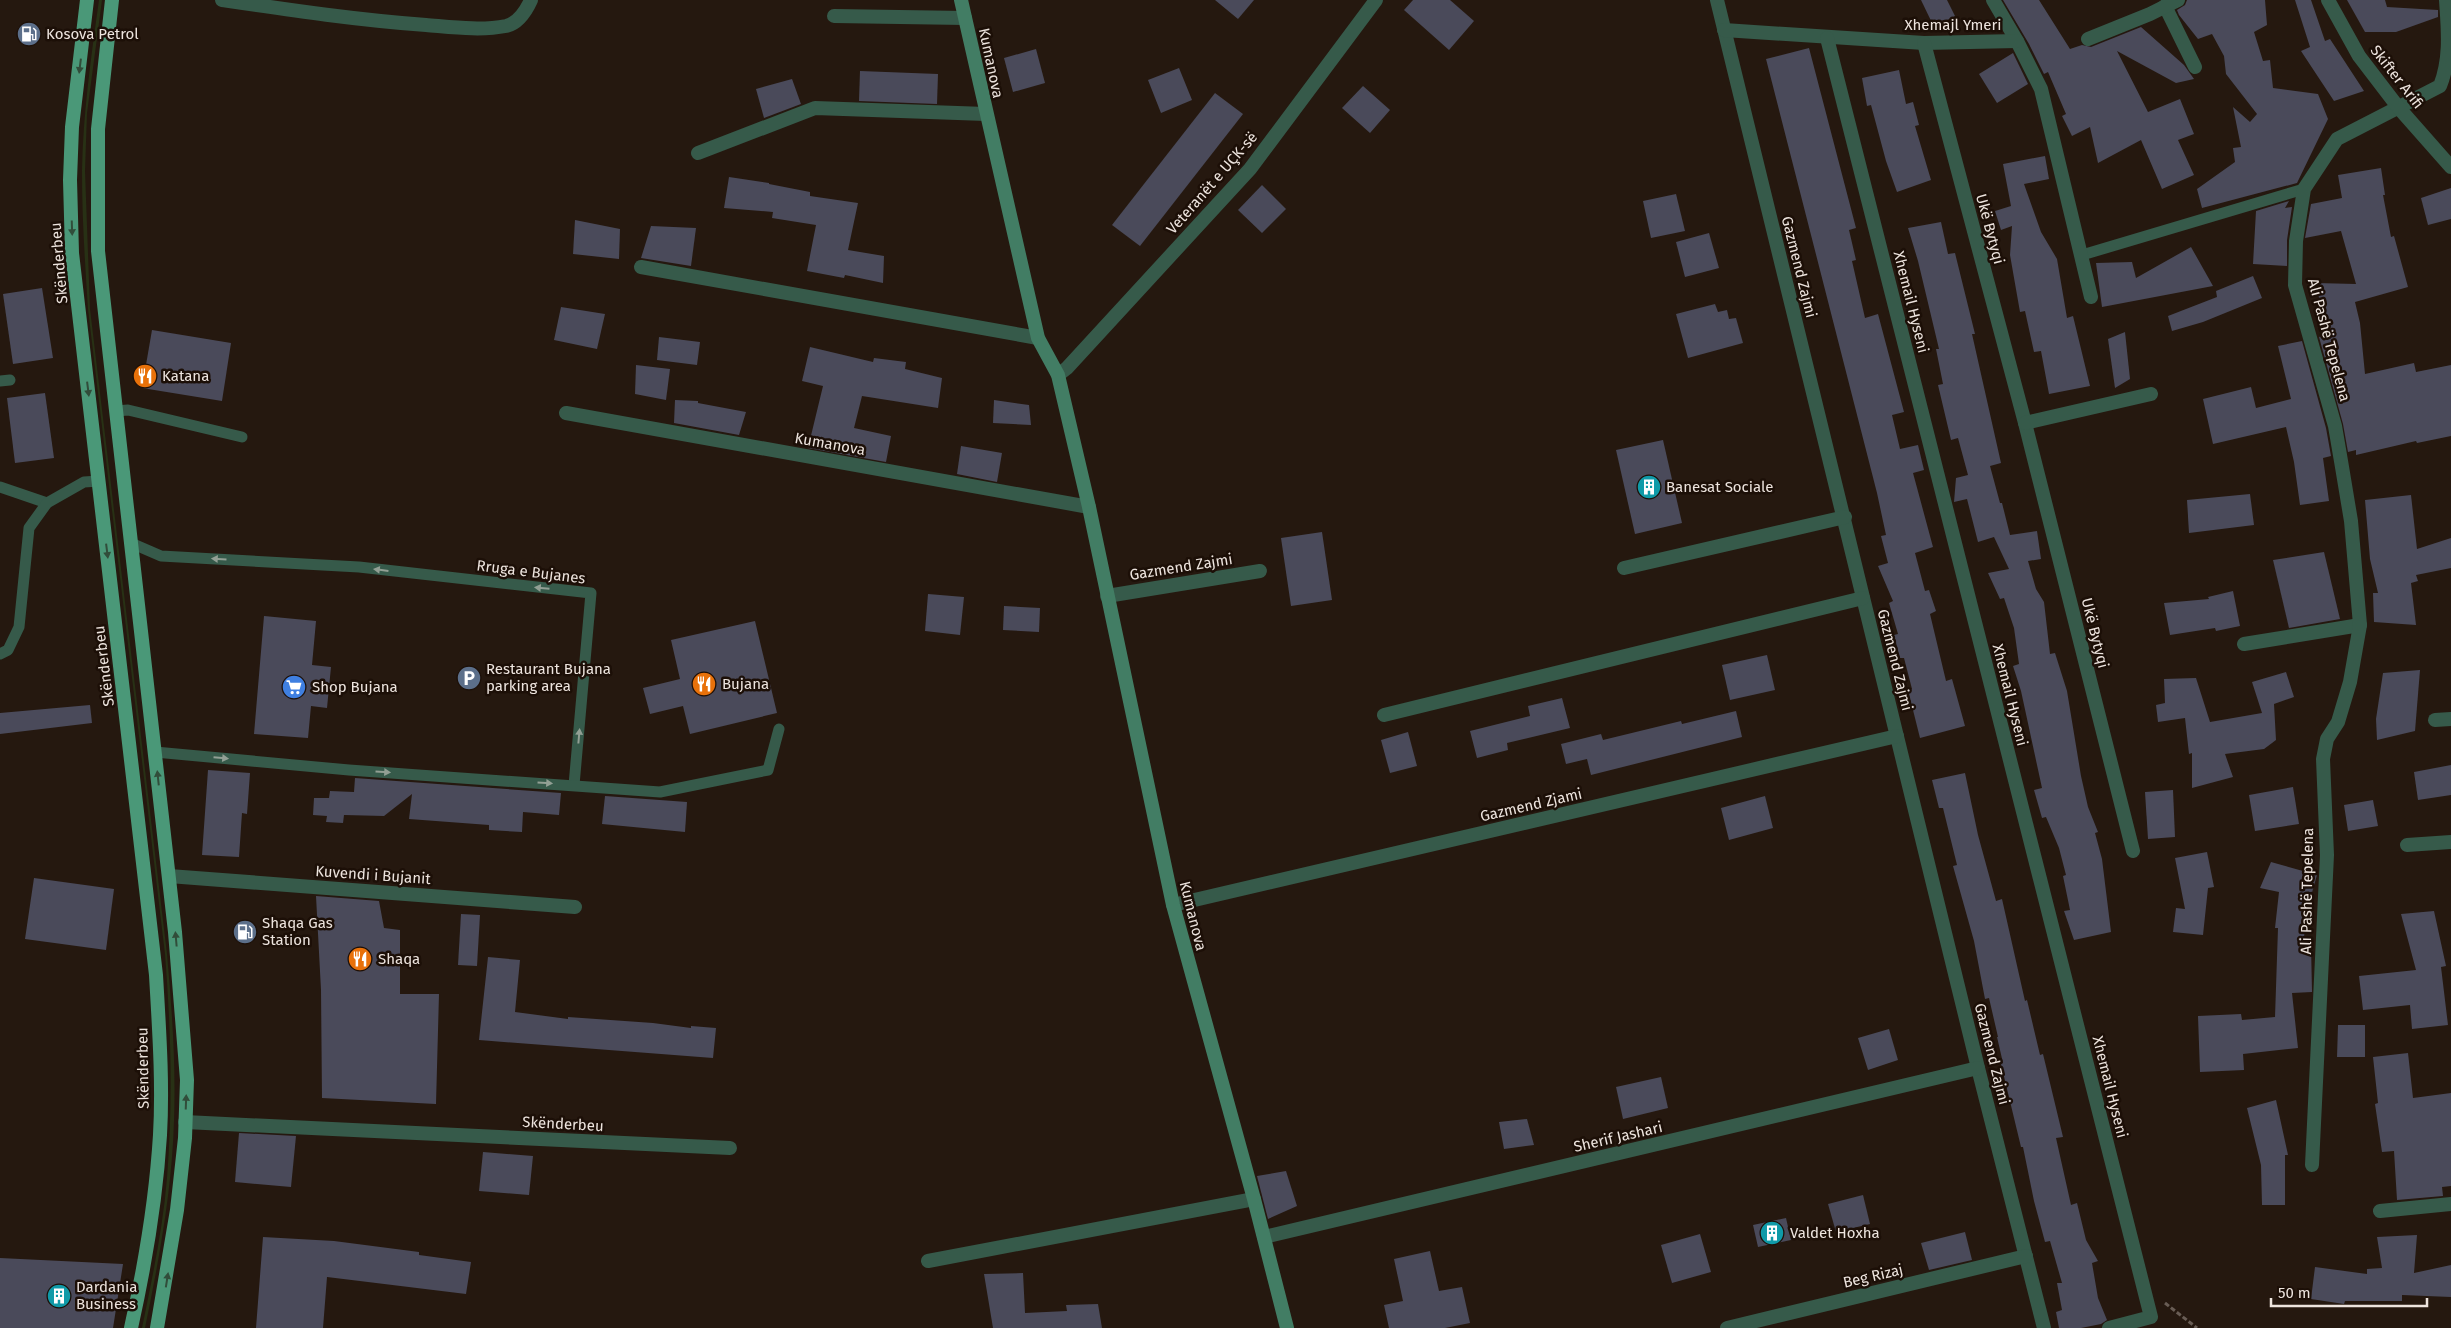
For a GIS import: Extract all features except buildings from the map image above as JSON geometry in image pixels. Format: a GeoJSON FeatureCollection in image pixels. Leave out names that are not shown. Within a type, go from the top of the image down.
{"type":"FeatureCollection","features":[{"type":"Feature","properties":{"kind":"main road","name":"Skënderbeu"},"geometry":{"type":"LineString","coordinates":[[88,0],[72,127],[70,180],[72,252],[156,975],[161,1080],[160,1136],[152,1207],[131,1328]]}},
{"type":"Feature","properties":{"kind":"main road"},"geometry":{"type":"LineString","coordinates":[[112,0],[98,129],[98,251],[169,876],[186,1070],[185,1122],[177,1210],[157,1328]]}},
{"type":"Feature","properties":{"kind":"main road","name":"Kumanova"},"geometry":{"type":"LineString","coordinates":[[961,0],[1038,338],[1058,374],[1089,507],[1172,905],[1254,1199],[1287,1328]]}},
{"type":"Feature","properties":{"kind":"street"},"geometry":{"type":"LineString","coordinates":[[222,0],[365,21],[460,28],[506,26],[517,21],[527,10],[531,0]]}},
{"type":"Feature","properties":{"kind":"street","name":"Veteranët e UÇK-së"},"geometry":{"type":"LineString","coordinates":[[1058,374],[1067,368],[1250,169],[1376,0]]}},
{"type":"Feature","properties":{"kind":"street","name":"Gazmend Zajmi"},"geometry":{"type":"LineString","coordinates":[[1717,0],[1845,517],[1863,598],[1978,1068],[2044,1328]]}},
{"type":"Feature","properties":{"kind":"street"},"geometry":{"type":"LineString","coordinates":[[1993,0],[2017,41]]}},
{"type":"Feature","properties":{"kind":"street","name":"Skifter Arifi"},"geometry":{"type":"LineString","coordinates":[[2328,0],[2359,56],[2398,106],[2451,167]]}},
{"type":"Feature","properties":{"kind":"street","name":"Ali Pashë Tepelena"},"geometry":{"type":"LineString","coordinates":[[2312,1165],[2327,855],[2323,759],[2327,739],[2338,722],[2350,682],[2360,625],[2351,521],[2335,426],[2295,285],[2296,240],[2304,189],[2337,140],[2398,106],[2440,86],[2447,69],[2446,0]]}},
{"type":"Feature","properties":{"kind":"street"},"geometry":{"type":"LineString","coordinates":[[2088,39],[2172,3],[2195,67]]}},
{"type":"Feature","properties":{"kind":"street","name":"Kumanova"},"geometry":{"type":"LineString","coordinates":[[834,16],[965,18]]}},
{"type":"Feature","properties":{"kind":"street","name":"Xhemajl Ymeri"},"geometry":{"type":"LineString","coordinates":[[1724,30],[1924,43],[2017,41],[2041,89],[2091,298]]}},
{"type":"Feature","properties":{"kind":"street","name":"Xhemail Hyseni"},"geometry":{"type":"LineString","coordinates":[[1827,38],[2151,1317],[2109,1328]]}},
{"type":"Feature","properties":{"kind":"street","name":"Ukë Bytyqi"},"geometry":{"type":"LineString","coordinates":[[1924,43],[2024,423],[2133,851]]}},
{"type":"Feature","properties":{"kind":"street","name":"Kumanova"},"geometry":{"type":"LineString","coordinates":[[698,153],[815,108],[986,114]]}},
{"type":"Feature","properties":{"kind":"street"},"geometry":{"type":"LineString","coordinates":[[640,267],[1038,338]]}},
{"type":"Feature","properties":{"kind":"street"},"geometry":{"type":"LineString","coordinates":[[2024,423],[2151,394]]}},
{"type":"Feature","properties":{"kind":"street","name":"Kumanova"},"geometry":{"type":"LineString","coordinates":[[566,413],[1089,507]]}},
{"type":"Feature","properties":{"kind":"street"},"geometry":{"type":"LineString","coordinates":[[1624,568],[1845,517]]}},
{"type":"Feature","properties":{"kind":"street","name":"Gazmend Zajmi"},"geometry":{"type":"LineString","coordinates":[[1107,596],[1260,571]]}},
{"type":"Feature","properties":{"kind":"street"},"geometry":{"type":"LineString","coordinates":[[1384,715],[1863,598]]}},
{"type":"Feature","properties":{"kind":"street"},"geometry":{"type":"LineString","coordinates":[[2244,644],[2360,625]]}},
{"type":"Feature","properties":{"kind":"street"},"geometry":{"type":"LineString","coordinates":[[2435,720],[2451,719]]}},
{"type":"Feature","properties":{"kind":"street","name":"Gazmend Zjami"},"geometry":{"type":"LineString","coordinates":[[1172,905],[1898,736]]}},
{"type":"Feature","properties":{"kind":"street"},"geometry":{"type":"LineString","coordinates":[[2451,842],[2409,848],[2451,850]]}},
{"type":"Feature","properties":{"kind":"street","name":"Kuvendi i Bujanit"},"geometry":{"type":"LineString","coordinates":[[169,876],[575,907]]}},
{"type":"Feature","properties":{"kind":"street","name":"Sherif Jashari"},"geometry":{"type":"LineString","coordinates":[[1264,1237],[1978,1068]]}},
{"type":"Feature","properties":{"kind":"street","name":"Skënderbeu"},"geometry":{"type":"LineString","coordinates":[[185,1122],[730,1148]]}},
{"type":"Feature","properties":{"kind":"street"},"geometry":{"type":"LineString","coordinates":[[928,1261],[1254,1199]]}},
{"type":"Feature","properties":{"kind":"street"},"geometry":{"type":"LineString","coordinates":[[2380,1211],[2451,1204]]}},
{"type":"Feature","properties":{"kind":"street","name":"Beg Rizaj"},"geometry":{"type":"LineString","coordinates":[[1727,1328],[2026,1256]]}},
{"type":"Feature","properties":{"kind":"lane"},"geometry":{"type":"LineString","coordinates":[[2082,255],[2304,189]]}},
{"type":"Feature","properties":{"kind":"lane"},"geometry":{"type":"LineString","coordinates":[[116,411],[128,410],[242,437]]}},
{"type":"Feature","properties":{"kind":"lane"},"geometry":{"type":"LineString","coordinates":[[0,654],[8,650],[19,627],[29,528],[47,503],[84,482],[99,481]]}},
{"type":"Feature","properties":{"kind":"lane"},"geometry":{"type":"LineString","coordinates":[[0,487],[47,503]]}},
{"type":"Feature","properties":{"kind":"lane","name":"Rruga e Bujanes"},"geometry":{"type":"LineString","coordinates":[[131,543],[160,556],[359,567],[591,593],[574,785]]}},
{"type":"Feature","properties":{"kind":"lane"},"geometry":{"type":"LineString","coordinates":[[155,752],[349,770],[660,792],[768,770],[779,729]]}},
{"type":"Feature","properties":{"kind":"path"},"geometry":{"type":"LineString","coordinates":[[2161,1300],[2197,1328]]}},
{"type":"Feature","properties":{"kind":"green space"},"geometry":{"type":"Polygon","coordinates":[[[99,0],[102,0],[87,113],[85,171],[90,309],[167,954],[174,1058],[174,1121],[171,1173],[160,1251],[145,1328],[142,1328],[160,1235],[167,1178],[171,1094],[170,1038],[165,954],[88,309],[82,171],[88,86],[99,0]]]}},
{"type":"Feature","properties":{"kind":"place","name":"Kosova Petrol"},"geometry":{"type":"Point","coordinates":[29,34]}},
{"type":"Feature","properties":{"kind":"place","name":"Katana"},"geometry":{"type":"Point","coordinates":[145,376]}},
{"type":"Feature","properties":{"kind":"place","name":"Banesat Sociale"},"geometry":{"type":"Point","coordinates":[1649,487]}},
{"type":"Feature","properties":{"kind":"place","name":"Restaurant Bujana parking area"},"geometry":{"type":"Point","coordinates":[469,678]}},
{"type":"Feature","properties":{"kind":"place","name":"Bujana"},"geometry":{"type":"Point","coordinates":[704,684]}},
{"type":"Feature","properties":{"kind":"place","name":"Shop Bujana"},"geometry":{"type":"Point","coordinates":[294,687]}},
{"type":"Feature","properties":{"kind":"place","name":"Shaqa Gas Station"},"geometry":{"type":"Point","coordinates":[245,932]}},
{"type":"Feature","properties":{"kind":"place","name":"Shaqa"},"geometry":{"type":"Point","coordinates":[360,959]}},
{"type":"Feature","properties":{"kind":"place","name":"Valdet Hoxha"},"geometry":{"type":"Point","coordinates":[1772,1233]}},
{"type":"Feature","properties":{"kind":"place","name":"Dardania Business"},"geometry":{"type":"Point","coordinates":[59,1296]}}]}
